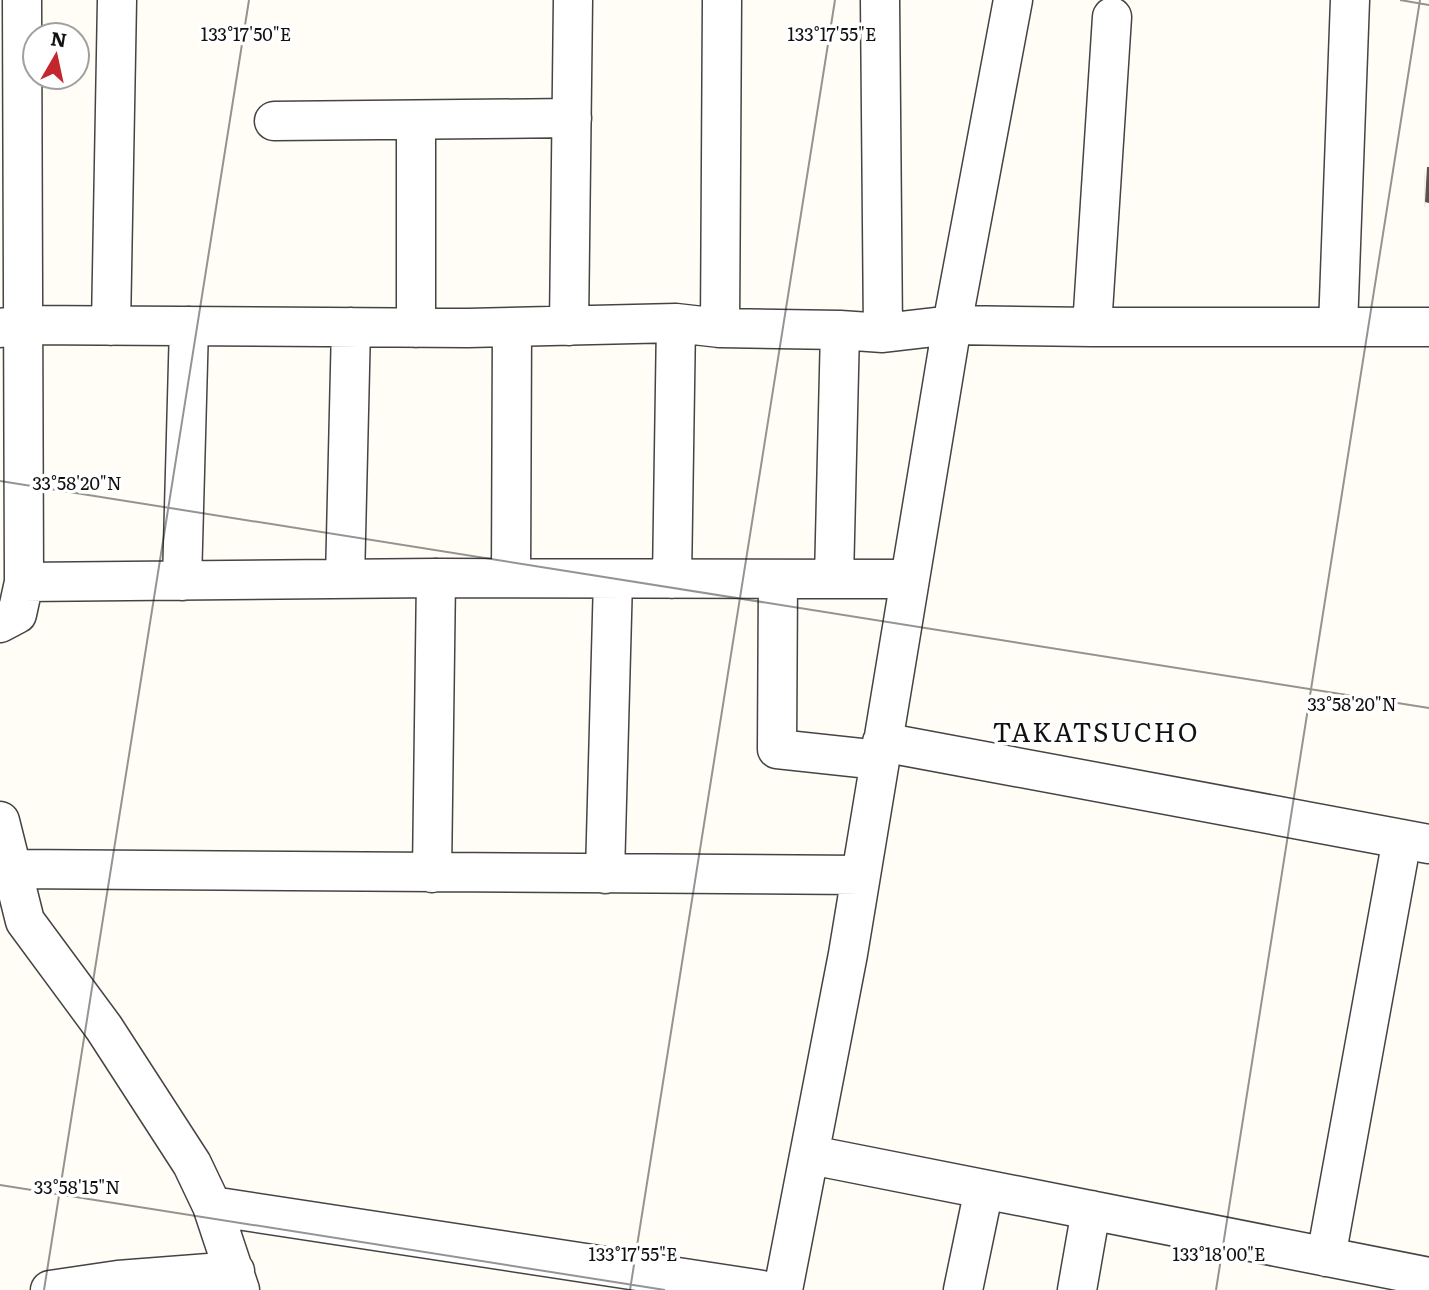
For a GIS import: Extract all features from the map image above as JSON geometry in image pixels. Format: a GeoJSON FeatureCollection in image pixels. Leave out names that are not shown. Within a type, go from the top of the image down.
{"type":"FeatureCollection","features":[{"type":"Feature","properties":{"kind":"street"},"geometry":{"type":"LineString","coordinates":[[0,623],[17,614],[24,582],[12,327],[22,0]]}},
{"type":"Feature","properties":{"kind":"street"},"geometry":{"type":"LineString","coordinates":[[111,326],[117,0]]}},
{"type":"Feature","properties":{"kind":"street"},"geometry":{"type":"LineString","coordinates":[[569,326],[573,0]]}},
{"type":"Feature","properties":{"kind":"street"},"geometry":{"type":"LineString","coordinates":[[720,328],[722,0]]}},
{"type":"Feature","properties":{"kind":"street"},"geometry":{"type":"LineString","coordinates":[[880,0],[883,333]]}},
{"type":"Feature","properties":{"kind":"street"},"geometry":{"type":"LineString","coordinates":[[783,1290],[811,1155],[861,875],[952,325],[1013,0]]}},
{"type":"Feature","properties":{"kind":"street"},"geometry":{"type":"LineString","coordinates":[[1338,327],[1350,0]]}},
{"type":"Feature","properties":{"kind":"street"},"geometry":{"type":"LineString","coordinates":[[1092,327],[1112,17]]}},
{"type":"Feature","properties":{"kind":"street"},"geometry":{"type":"LineString","coordinates":[[274,121],[572,118]]}},
{"type":"Feature","properties":{"kind":"street"},"geometry":{"type":"LineString","coordinates":[[416,120],[416,328]]}},
{"type":"Feature","properties":{"kind":"street"},"geometry":{"type":"LineString","coordinates":[[12,327],[416,328],[676,323],[720,328],[883,333],[952,325],[1429,327]]}},
{"type":"Feature","properties":{"kind":"street"},"geometry":{"type":"LineString","coordinates":[[672,579],[676,323]]}},
{"type":"Feature","properties":{"kind":"street"},"geometry":{"type":"LineString","coordinates":[[182,581],[188,326]]}},
{"type":"Feature","properties":{"kind":"street"},"geometry":{"type":"LineString","coordinates":[[345,579],[351,327]]}},
{"type":"Feature","properties":{"kind":"street"},"geometry":{"type":"LineString","coordinates":[[511,578],[512,327]]}},
{"type":"Feature","properties":{"kind":"street"},"geometry":{"type":"LineString","coordinates":[[834,579],[840,330]]}},
{"type":"Feature","properties":{"kind":"street"},"geometry":{"type":"LineString","coordinates":[[24,582],[436,578],[909,579]]}},
{"type":"Feature","properties":{"kind":"street"},"geometry":{"type":"LineString","coordinates":[[432,873],[436,578]]}},
{"type":"Feature","properties":{"kind":"street"},"geometry":{"type":"LineString","coordinates":[[605,874],[613,579]]}},
{"type":"Feature","properties":{"kind":"street"},"geometry":{"type":"LineString","coordinates":[[778,579],[777,749],[881,751],[1416,841],[1326,1256]]}},
{"type":"Feature","properties":{"kind":"street"},"geometry":{"type":"LineString","coordinates":[[0,821],[25,921],[104,1028],[192,1164],[212,1206],[237,1280],[50,1290]]}},
{"type":"Feature","properties":{"kind":"street"},"geometry":{"type":"LineString","coordinates":[[12,869],[861,875]]}},
{"type":"Feature","properties":{"kind":"street"},"geometry":{"type":"LineString","coordinates":[[811,1155],[1429,1277]]}},
{"type":"Feature","properties":{"kind":"street"},"geometry":{"type":"LineString","coordinates":[[963,1290],[985,1189]]}},
{"type":"Feature","properties":{"kind":"street"},"geometry":{"type":"LineString","coordinates":[[212,1206],[762,1290]]}},
{"type":"Feature","properties":{"kind":"street"},"geometry":{"type":"LineString","coordinates":[[1077,1290],[1091,1210]]}},
{"type":"Feature","properties":{"kind":"building"},"geometry":{"type":"Polygon","coordinates":[[[1429,167],[1429,203],[1425,202],[1429,167]]]}},
{"type":"Feature","properties":{"kind":"district","name":"TAKATSUCHO"},"geometry":{"type":"Point","coordinates":[1096,730]}}]}
